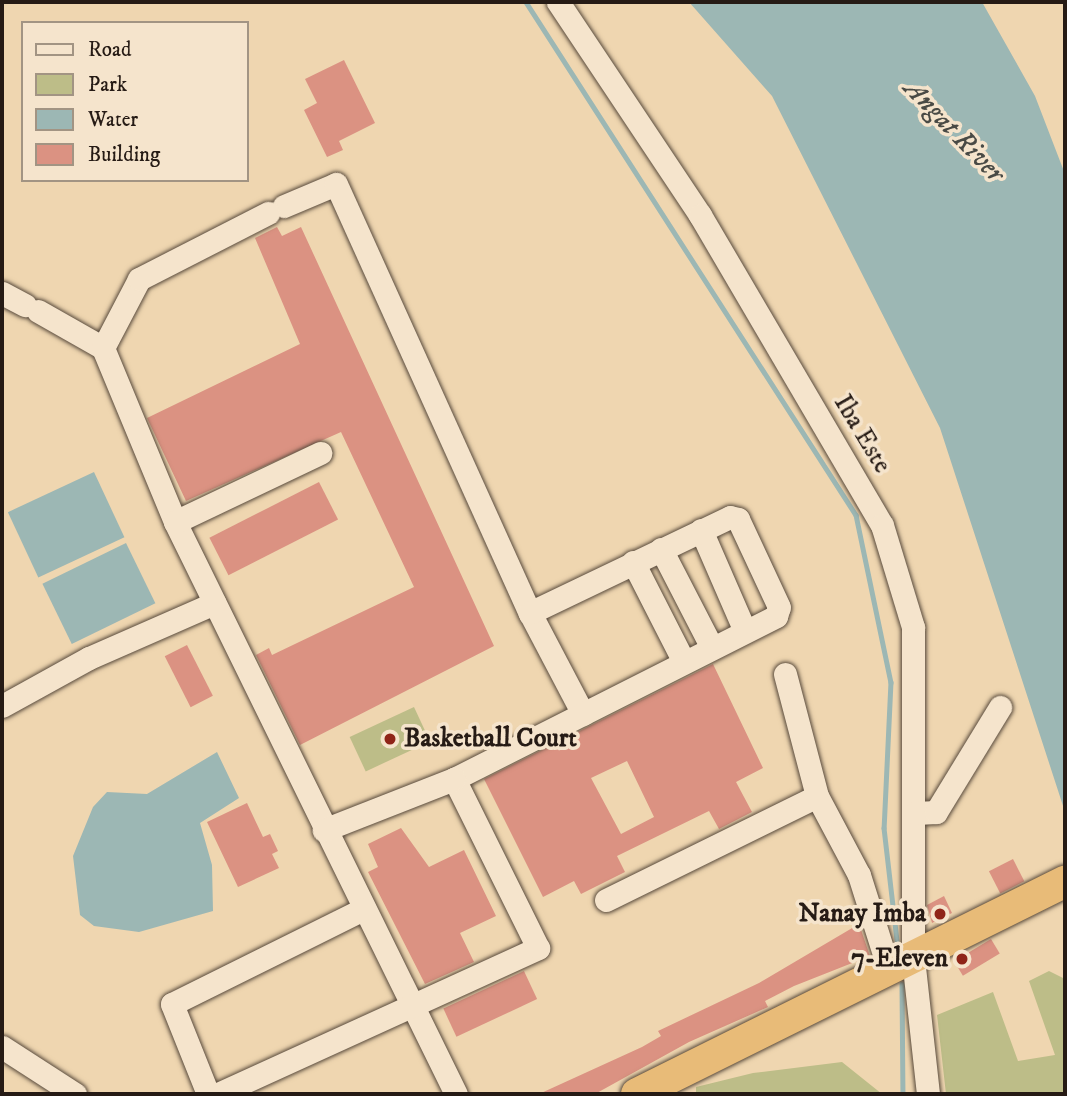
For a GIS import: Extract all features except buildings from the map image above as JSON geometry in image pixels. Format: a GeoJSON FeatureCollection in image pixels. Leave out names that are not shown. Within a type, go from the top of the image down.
{"type":"FeatureCollection","features":[{"type":"Feature","properties":{"kind":"highway"},"geometry":{"type":"LineString","coordinates":[[638,1094],[1062,884]]}},
{"type":"Feature","properties":{"kind":"street","name":"Iba Este"},"geometry":{"type":"LineString","coordinates":[[558,2],[699,215],[882,525],[914,627],[916,813],[901,964]]}},
{"type":"Feature","properties":{"kind":"street"},"geometry":{"type":"LineString","coordinates":[[103,348],[139,279],[276,210],[336,184],[530,613],[583,714]]}},
{"type":"Feature","properties":{"kind":"street"},"geometry":{"type":"LineString","coordinates":[[2,293],[103,348],[175,522],[409,1008],[456,1094]]}},
{"type":"Feature","properties":{"kind":"street"},"geometry":{"type":"LineString","coordinates":[[175,522],[320,453]]}},
{"type":"Feature","properties":{"kind":"street"},"geometry":{"type":"LineString","coordinates":[[324,830],[454,779],[711,646],[776,616],[779,607],[738,519],[701,530],[530,613]]}},
{"type":"Feature","properties":{"kind":"street"},"geometry":{"type":"LineString","coordinates":[[701,530],[745,631]]}},
{"type":"Feature","properties":{"kind":"street"},"geometry":{"type":"LineString","coordinates":[[661,549],[711,646]]}},
{"type":"Feature","properties":{"kind":"street"},"geometry":{"type":"LineString","coordinates":[[633,562],[684,662]]}},
{"type":"Feature","properties":{"kind":"street"},"geometry":{"type":"LineString","coordinates":[[2,706],[89,658],[214,603]]}},
{"type":"Feature","properties":{"kind":"street"},"geometry":{"type":"LineString","coordinates":[[785,674],[817,796],[859,875],[901,964],[928,1094]]}},
{"type":"Feature","properties":{"kind":"street"},"geometry":{"type":"LineString","coordinates":[[916,813],[936,812],[1000,707]]}},
{"type":"Feature","properties":{"kind":"street"},"geometry":{"type":"LineString","coordinates":[[218,1094],[538,948],[454,779]]}},
{"type":"Feature","properties":{"kind":"street"},"geometry":{"type":"LineString","coordinates":[[606,900],[817,796]]}},
{"type":"Feature","properties":{"kind":"street"},"geometry":{"type":"LineString","coordinates":[[208,1094],[172,1004],[363,909]]}},
{"type":"Feature","properties":{"kind":"street"},"geometry":{"type":"LineString","coordinates":[[2,1047],[75,1094]]}},
{"type":"Feature","properties":{"kind":"green space","name":"Basketball Court"},"geometry":{"type":"Polygon","coordinates":[[[414,707],[430,741],[366,771],[350,737],[414,707]]]}},
{"type":"Feature","properties":{"kind":"green space"},"geometry":{"type":"Polygon","coordinates":[[[1049,971],[1065,979],[1065,1094],[946,1094],[937,1015],[993,992],[1018,1061],[1055,1055],[1029,981],[1049,971]]]}},
{"type":"Feature","properties":{"kind":"green space"},"geometry":{"type":"Polygon","coordinates":[[[842,1062],[882,1094],[696,1094],[696,1087],[753,1073],[842,1062]]]}},
{"type":"Feature","properties":{"kind":"water","name":"Angat River"},"geometry":{"type":"Polygon","coordinates":[[[689,2],[982,2],[1035,96],[1065,174],[1065,812],[940,428],[772,96],[689,2]]]}},
{"type":"Feature","properties":{"kind":"water"},"geometry":{"type":"Polygon","coordinates":[[[94,472],[124,537],[38,577],[8,512],[94,472]]]}},
{"type":"Feature","properties":{"kind":"water"},"geometry":{"type":"Polygon","coordinates":[[[126,543],[155,603],[72,644],[42,584],[126,543]]]}},
{"type":"Feature","properties":{"kind":"water"},"geometry":{"type":"Polygon","coordinates":[[[217,752],[239,798],[200,823],[212,865],[213,911],[139,932],[94,926],[80,915],[73,856],[93,807],[107,792],[147,794],[217,752]]]}},
{"type":"Feature","properties":{"kind":"waterway"},"geometry":{"type":"LineString","coordinates":[[526,2],[856,515],[891,682],[884,828],[897,940]]}},
{"type":"Feature","properties":{"kind":"waterway"},"geometry":{"type":"LineString","coordinates":[[902,984],[903,1094]]}},
{"type":"Feature","properties":{"kind":"place","name":"Basketball Court"},"geometry":{"type":"Point","coordinates":[390,739]}},
{"type":"Feature","properties":{"kind":"place","name":"Nanay Imba"},"geometry":{"type":"Point","coordinates":[940,914]}},
{"type":"Feature","properties":{"kind":"place","name":"7-Eleven"},"geometry":{"type":"Point","coordinates":[962,959]}}]}
